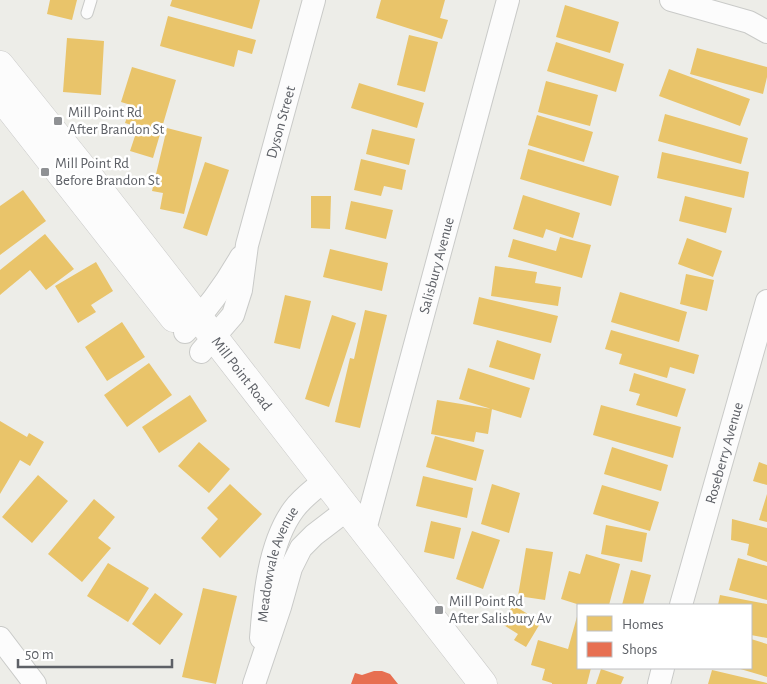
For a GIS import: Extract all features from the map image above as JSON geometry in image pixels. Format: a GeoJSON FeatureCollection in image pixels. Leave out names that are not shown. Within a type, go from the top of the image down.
{"type":"FeatureCollection","features":[{"type":"Feature","properties":{"kind":"main road","name":"Mill Point Road"},"geometry":{"type":"LineString","coordinates":[[0,65],[81,166],[199,335]]}},
{"type":"Feature","properties":{"kind":"main road","name":"Mill Point Road"},"geometry":{"type":"LineString","coordinates":[[0,96],[199,335],[318,486],[463,684]]}},
{"type":"Feature","properties":{"kind":"main road","name":"Mill Point Road"},"geometry":{"type":"LineString","coordinates":[[340,515],[365,530],[483,684]]}},
{"type":"Feature","properties":{"kind":"street","name":"Dyson Street"},"geometry":{"type":"LineString","coordinates":[[199,335],[233,315],[241,290],[247,245],[314,0]]}},
{"type":"Feature","properties":{"kind":"street","name":"Salisbury Avenue"},"geometry":{"type":"LineString","coordinates":[[365,530],[508,0]]}},
{"type":"Feature","properties":{"kind":"street"},"geometry":{"type":"LineString","coordinates":[[671,0],[761,25]]}},
{"type":"Feature","properties":{"kind":"street","name":"Roseberry Avenue"},"geometry":{"type":"LineString","coordinates":[[681,604],[767,301]]}},
{"type":"Feature","properties":{"kind":"street","name":"Meadowvale Avenue"},"geometry":{"type":"LineString","coordinates":[[257,674],[263,607],[272,561],[282,528],[294,508],[318,486]]}},
{"type":"Feature","properties":{"kind":"street","name":"Meadowvale Avenue"},"geometry":{"type":"LineString","coordinates":[[257,674],[291,568],[301,548],[314,535],[340,515]]}},
{"type":"Feature","properties":{"kind":"street"},"geometry":{"type":"LineString","coordinates":[[0,638],[35,684]]}},
{"type":"Feature","properties":{"kind":"street"},"geometry":{"type":"LineString","coordinates":[[659,684],[663,669]]}},
{"type":"Feature","properties":{"kind":"lane"},"geometry":{"type":"LineString","coordinates":[[87,13],[92,0]]}},
{"type":"Feature","properties":{"kind":"building: Homes"},"geometry":{"type":"Polygon","coordinates":[[[50,0],[77,0],[72,20],[47,14],[50,0]]]}},
{"type":"Feature","properties":{"kind":"building: Homes"},"geometry":{"type":"Polygon","coordinates":[[[172,0],[260,0],[252,29],[170,6],[172,0]]]}},
{"type":"Feature","properties":{"kind":"building: Homes"},"geometry":{"type":"Polygon","coordinates":[[[381,0],[445,0],[440,18],[448,20],[442,39],[376,18],[381,0]]]}},
{"type":"Feature","properties":{"kind":"building: Homes"},"geometry":{"type":"Polygon","coordinates":[[[565,5],[619,22],[610,53],[556,37],[565,5]]]}},
{"type":"Feature","properties":{"kind":"building: Homes"},"geometry":{"type":"Polygon","coordinates":[[[168,16],[256,40],[252,54],[238,50],[234,67],[160,46],[168,16]]]}},
{"type":"Feature","properties":{"kind":"building: Homes"},"geometry":{"type":"Polygon","coordinates":[[[409,35],[438,42],[425,92],[397,85],[409,35]]]}},
{"type":"Feature","properties":{"kind":"building: Homes"},"geometry":{"type":"Polygon","coordinates":[[[67,38],[104,41],[101,95],[63,92],[67,38]]]}},
{"type":"Feature","properties":{"kind":"building: Homes"},"geometry":{"type":"Polygon","coordinates":[[[556,42],[624,64],[616,92],[547,71],[556,42]]]}},
{"type":"Feature","properties":{"kind":"building: Homes"},"geometry":{"type":"Polygon","coordinates":[[[697,48],[767,67],[763,94],[690,74],[697,48]]]}},
{"type":"Feature","properties":{"kind":"building: Homes"},"geometry":{"type":"Polygon","coordinates":[[[132,67],[176,80],[153,158],[130,151],[138,127],[125,123],[131,105],[121,102],[132,67]]]}},
{"type":"Feature","properties":{"kind":"building: Homes"},"geometry":{"type":"Polygon","coordinates":[[[669,69],[750,99],[740,126],[659,96],[669,69]]]}},
{"type":"Feature","properties":{"kind":"building: Homes"},"geometry":{"type":"Polygon","coordinates":[[[546,81],[598,95],[590,126],[538,112],[546,81]]]}},
{"type":"Feature","properties":{"kind":"building: Homes"},"geometry":{"type":"Polygon","coordinates":[[[359,83],[424,103],[417,128],[351,108],[359,83]]]}},
{"type":"Feature","properties":{"kind":"building: Homes"},"geometry":{"type":"Polygon","coordinates":[[[665,114],[748,138],[741,164],[658,141],[665,114]]]}},
{"type":"Feature","properties":{"kind":"building: Homes"},"geometry":{"type":"Polygon","coordinates":[[[537,115],[593,132],[584,162],[528,145],[537,115]]]}},
{"type":"Feature","properties":{"kind":"building: Homes"},"geometry":{"type":"Polygon","coordinates":[[[167,128],[202,137],[184,214],[160,209],[163,193],[152,191],[167,128]]]}},
{"type":"Feature","properties":{"kind":"building: Homes"},"geometry":{"type":"Polygon","coordinates":[[[372,129],[415,139],[409,165],[366,154],[372,129]]]}},
{"type":"Feature","properties":{"kind":"building: Homes"},"geometry":{"type":"Polygon","coordinates":[[[528,149],[619,176],[611,206],[520,179],[528,149]]]}},
{"type":"Feature","properties":{"kind":"building: Homes"},"geometry":{"type":"Polygon","coordinates":[[[662,152],[749,172],[744,198],[657,178],[662,152]]]}},
{"type":"Feature","properties":{"kind":"building: Homes"},"geometry":{"type":"Polygon","coordinates":[[[361,159],[406,170],[402,190],[384,186],[381,196],[354,190],[361,159]]]}},
{"type":"Feature","properties":{"kind":"building: Homes"},"geometry":{"type":"Polygon","coordinates":[[[205,162],[229,170],[207,236],[183,228],[205,162]]]}},
{"type":"Feature","properties":{"kind":"building: Homes"},"geometry":{"type":"Polygon","coordinates":[[[23,190],[46,221],[0,255],[0,206],[23,190]]]}},
{"type":"Feature","properties":{"kind":"building: Homes"},"geometry":{"type":"Polygon","coordinates":[[[523,195],[580,213],[573,238],[546,229],[543,238],[513,229],[523,195]]]}},
{"type":"Feature","properties":{"kind":"building: Homes"},"geometry":{"type":"Polygon","coordinates":[[[311,196],[331,196],[330,229],[311,228],[311,196]]]}},
{"type":"Feature","properties":{"kind":"building: Homes"},"geometry":{"type":"Polygon","coordinates":[[[685,196],[732,208],[726,233],[679,221],[685,196]]]}},
{"type":"Feature","properties":{"kind":"building: Homes"},"geometry":{"type":"Polygon","coordinates":[[[351,201],[393,210],[386,239],[345,229],[351,201]]]}},
{"type":"Feature","properties":{"kind":"building: Homes"},"geometry":{"type":"Polygon","coordinates":[[[45,234],[74,269],[46,290],[30,270],[0,295],[0,270],[45,234]]]}},
{"type":"Feature","properties":{"kind":"building: Homes"},"geometry":{"type":"Polygon","coordinates":[[[560,237],[591,245],[582,278],[508,257],[513,239],[556,251],[560,237]]]}},
{"type":"Feature","properties":{"kind":"building: Homes"},"geometry":{"type":"Polygon","coordinates":[[[687,238],[722,251],[713,277],[678,264],[687,238]]]}},
{"type":"Feature","properties":{"kind":"building: Homes"},"geometry":{"type":"Polygon","coordinates":[[[330,249],[388,263],[382,291],[323,277],[330,249]]]}},
{"type":"Feature","properties":{"kind":"building: Homes"},"geometry":{"type":"Polygon","coordinates":[[[96,262],[113,291],[91,305],[96,312],[78,323],[55,286],[96,262]]]}},
{"type":"Feature","properties":{"kind":"building: Homes"},"geometry":{"type":"Polygon","coordinates":[[[495,266],[537,272],[535,283],[561,287],[558,306],[491,296],[495,266]]]}},
{"type":"Feature","properties":{"kind":"building: Homes"},"geometry":{"type":"Polygon","coordinates":[[[686,274],[714,280],[707,311],[680,304],[686,274]]]}},
{"type":"Feature","properties":{"kind":"building: Homes"},"geometry":{"type":"Polygon","coordinates":[[[620,292],[687,312],[679,342],[611,322],[620,292]]]}},
{"type":"Feature","properties":{"kind":"building: Homes"},"geometry":{"type":"Polygon","coordinates":[[[285,295],[311,301],[300,349],[274,343],[285,295]]]}},
{"type":"Feature","properties":{"kind":"building: Homes"},"geometry":{"type":"Polygon","coordinates":[[[479,297],[558,316],[551,343],[473,324],[479,297]]]}},
{"type":"Feature","properties":{"kind":"building: Homes"},"geometry":{"type":"Polygon","coordinates":[[[365,310],[387,315],[360,428],[335,422],[350,358],[354,359],[365,310]]]}},
{"type":"Feature","properties":{"kind":"building: Homes"},"geometry":{"type":"Polygon","coordinates":[[[332,315],[356,323],[329,407],[305,399],[332,315]]]}},
{"type":"Feature","properties":{"kind":"building: Homes"},"geometry":{"type":"Polygon","coordinates":[[[122,322],[145,357],[107,381],[85,347],[122,322]]]}},
{"type":"Feature","properties":{"kind":"building: Homes"},"geometry":{"type":"Polygon","coordinates":[[[611,330],[699,355],[694,374],[670,367],[667,378],[619,364],[622,354],[605,349],[611,330]]]}},
{"type":"Feature","properties":{"kind":"building: Homes"},"geometry":{"type":"Polygon","coordinates":[[[497,340],[541,354],[534,380],[489,367],[497,340]]]}},
{"type":"Feature","properties":{"kind":"building: Homes"},"geometry":{"type":"Polygon","coordinates":[[[149,363],[172,395],[127,427],[104,395],[149,363]]]}},
{"type":"Feature","properties":{"kind":"building: Homes"},"geometry":{"type":"Polygon","coordinates":[[[468,368],[530,388],[521,418],[459,399],[468,368]]]}},
{"type":"Feature","properties":{"kind":"building: Homes"},"geometry":{"type":"Polygon","coordinates":[[[634,373],[686,389],[677,417],[636,405],[640,394],[629,391],[634,373]]]}},
{"type":"Feature","properties":{"kind":"building: Homes"},"geometry":{"type":"Polygon","coordinates":[[[190,395],[207,421],[159,453],[142,427],[190,395]]]}},
{"type":"Feature","properties":{"kind":"building: Homes"},"geometry":{"type":"Polygon","coordinates":[[[437,400],[492,409],[488,434],[476,432],[474,442],[431,434],[437,400]]]}},
{"type":"Feature","properties":{"kind":"building: Homes"},"geometry":{"type":"Polygon","coordinates":[[[601,405],[681,427],[673,458],[593,435],[601,405]]]}},
{"type":"Feature","properties":{"kind":"building: Homes"},"geometry":{"type":"Polygon","coordinates":[[[0,421],[27,437],[29,433],[44,442],[30,466],[20,460],[0,494],[0,421]]]}},
{"type":"Feature","properties":{"kind":"building: Homes"},"geometry":{"type":"Polygon","coordinates":[[[435,436],[484,450],[476,481],[426,467],[435,436]]]}},
{"type":"Feature","properties":{"kind":"building: Homes"},"geometry":{"type":"Polygon","coordinates":[[[199,442],[230,469],[209,493],[178,466],[199,442]]]}},
{"type":"Feature","properties":{"kind":"building: Homes"},"geometry":{"type":"Polygon","coordinates":[[[612,447],[668,465],[661,491],[604,474],[612,447]]]}},
{"type":"Feature","properties":{"kind":"building: Homes"},"geometry":{"type":"Polygon","coordinates":[[[759,462],[767,465],[767,485],[753,481],[759,462]]]}},
{"type":"Feature","properties":{"kind":"building: Homes"},"geometry":{"type":"Polygon","coordinates":[[[38,475],[68,501],[32,543],[2,517],[38,475]]]}},
{"type":"Feature","properties":{"kind":"building: Homes"},"geometry":{"type":"Polygon","coordinates":[[[423,476],[473,488],[467,518],[416,506],[423,476]]]}},
{"type":"Feature","properties":{"kind":"building: Homes"},"geometry":{"type":"Polygon","coordinates":[[[230,484],[262,514],[220,558],[201,538],[218,519],[207,508],[230,484]]]}},
{"type":"Feature","properties":{"kind":"building: Homes"},"geometry":{"type":"Polygon","coordinates":[[[492,484],[520,493],[509,533],[481,524],[492,484]]]}},
{"type":"Feature","properties":{"kind":"building: Homes"},"geometry":{"type":"Polygon","coordinates":[[[602,485],[659,502],[650,531],[593,514],[602,485]]]}},
{"type":"Feature","properties":{"kind":"building: Homes"},"geometry":{"type":"Polygon","coordinates":[[[767,494],[767,522],[759,520],[767,494]]]}},
{"type":"Feature","properties":{"kind":"building: Homes"},"geometry":{"type":"Polygon","coordinates":[[[94,499],[115,517],[98,538],[111,548],[82,582],[48,554],[94,499]]]}},
{"type":"Feature","properties":{"kind":"building: Homes"},"geometry":{"type":"Polygon","coordinates":[[[732,519],[767,528],[767,562],[747,555],[749,544],[731,540],[732,519]]]}},
{"type":"Feature","properties":{"kind":"building: Homes"},"geometry":{"type":"Polygon","coordinates":[[[431,521],[461,528],[454,559],[424,552],[431,521]]]}},
{"type":"Feature","properties":{"kind":"building: Homes"},"geometry":{"type":"Polygon","coordinates":[[[606,525],[647,533],[642,562],[601,554],[606,525]]]}},
{"type":"Feature","properties":{"kind":"building: Homes"},"geometry":{"type":"Polygon","coordinates":[[[472,531],[500,540],[483,589],[456,579],[472,531]]]}},
{"type":"Feature","properties":{"kind":"building: Homes"},"geometry":{"type":"Polygon","coordinates":[[[526,548],[553,552],[545,600],[518,596],[526,548]]]}},
{"type":"Feature","properties":{"kind":"building: Homes"},"geometry":{"type":"Polygon","coordinates":[[[586,554],[620,564],[609,604],[577,604],[561,599],[569,571],[580,574],[586,554]]]}},
{"type":"Feature","properties":{"kind":"building: Homes"},"geometry":{"type":"Polygon","coordinates":[[[738,558],[767,566],[767,600],[729,590],[738,558]]]}},
{"type":"Feature","properties":{"kind":"building: Homes"},"geometry":{"type":"Polygon","coordinates":[[[108,563],[149,588],[128,622],[87,596],[108,563]]]}},
{"type":"Feature","properties":{"kind":"building: Homes"},"geometry":{"type":"Polygon","coordinates":[[[631,570],[651,575],[643,604],[622,604],[631,570]]]}},
{"type":"Feature","properties":{"kind":"building: Homes"},"geometry":{"type":"Polygon","coordinates":[[[203,588],[237,596],[216,684],[182,677],[203,588]]]}},
{"type":"Feature","properties":{"kind":"building: Homes"},"geometry":{"type":"Polygon","coordinates":[[[155,593],[183,614],[160,645],[132,624],[155,593]]]}},
{"type":"Feature","properties":{"kind":"building: Homes"},"geometry":{"type":"Polygon","coordinates":[[[720,595],[767,604],[767,638],[752,635],[752,604],[718,604],[720,595]]]}},
{"type":"Feature","properties":{"kind":"building: Homes"},"geometry":{"type":"Polygon","coordinates":[[[513,605],[541,622],[526,647],[514,640],[518,634],[502,624],[513,605]]]}},
{"type":"Feature","properties":{"kind":"building: Homes"},"geometry":{"type":"Polygon","coordinates":[[[577,617],[577,669],[591,669],[587,684],[552,684],[542,680],[545,669],[531,665],[538,640],[568,649],[577,617]]]}},
{"type":"Feature","properties":{"kind":"building: Homes"},"geometry":{"type":"Polygon","coordinates":[[[752,639],[767,644],[767,677],[740,669],[752,669],[752,639]]]}},
{"type":"Feature","properties":{"kind":"building: Homes"},"geometry":{"type":"Polygon","coordinates":[[[601,669],[624,677],[621,684],[596,684],[601,669]]]}},
{"type":"Feature","properties":{"kind":"building: Homes"},"geometry":{"type":"Polygon","coordinates":[[[712,670],[767,683],[767,684],[708,684],[712,670]]]}},
{"type":"Feature","properties":{"kind":"building: Shops"},"geometry":{"type":"Polygon","coordinates":[[[374,671],[390,674],[398,684],[351,684],[355,673],[362,675],[374,671]]]}},
{"type":"Feature","properties":{"kind":"place","name":"Mill Point Rd After Brandon St"},"geometry":{"type":"Point","coordinates":[58,121]}},
{"type":"Feature","properties":{"kind":"place","name":"Mill Point Rd Before Brandon St"},"geometry":{"type":"Point","coordinates":[45,172]}},
{"type":"Feature","properties":{"kind":"place","name":"Mill Point Rd After Salisbury Av"},"geometry":{"type":"Point","coordinates":[439,610]}}]}
